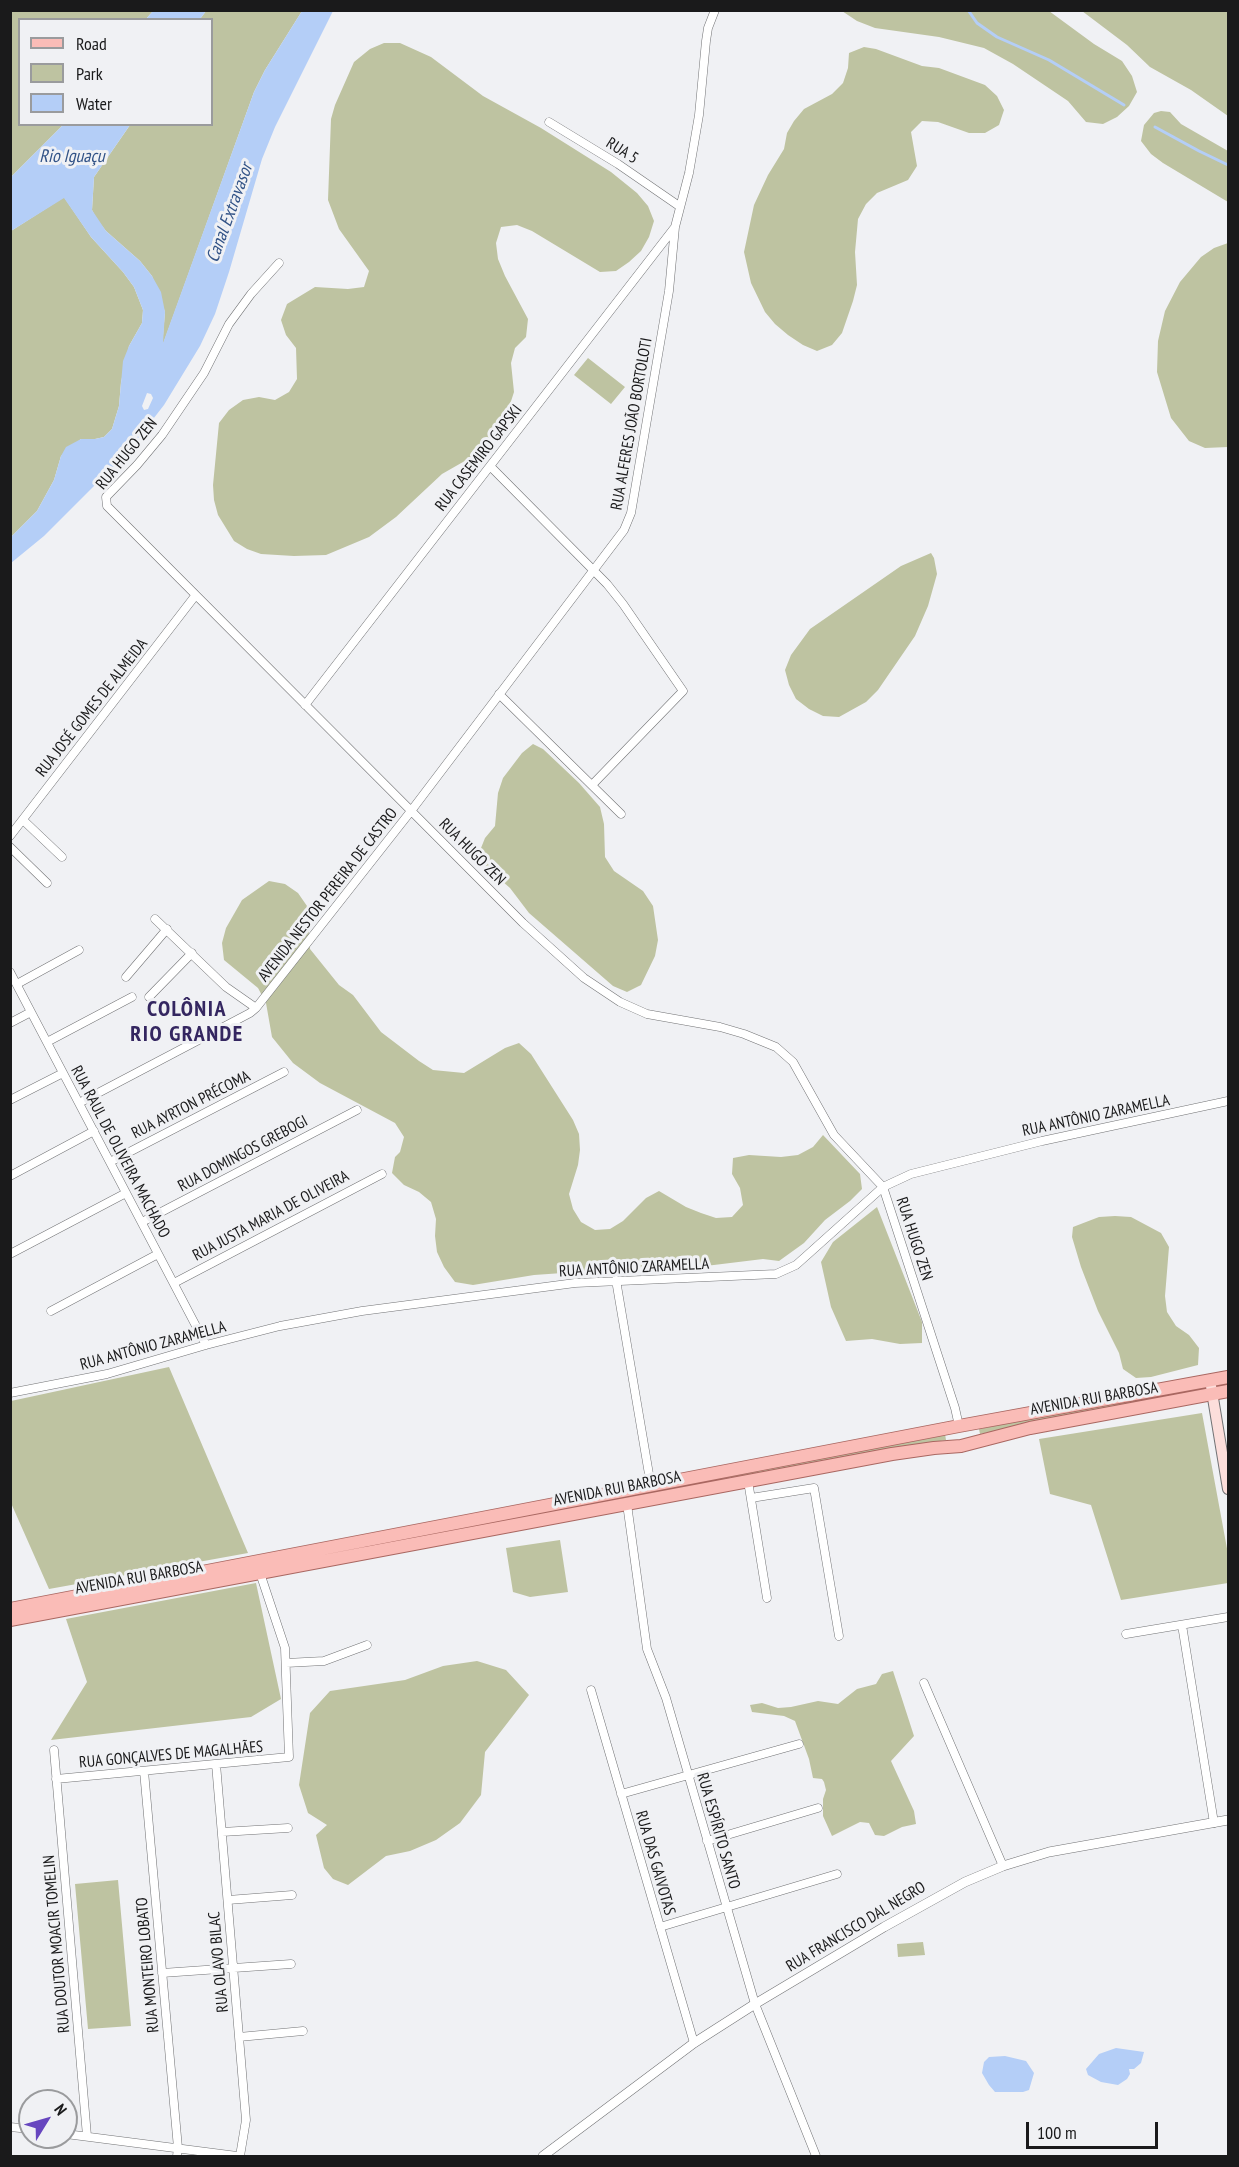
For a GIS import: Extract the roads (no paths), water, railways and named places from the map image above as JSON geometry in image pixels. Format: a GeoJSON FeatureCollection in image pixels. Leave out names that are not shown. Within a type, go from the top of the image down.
{"type":"FeatureCollection","features":[{"type":"Feature","properties":{"kind":"main road","name":"AVENIDA RUI BARBOSA"},"geometry":{"type":"LineString","coordinates":[[10,1609],[961,1426],[1228,1377]]}},
{"type":"Feature","properties":{"kind":"main road"},"geometry":{"type":"LineString","coordinates":[[1210,1381],[1228,1489]]}},
{"type":"Feature","properties":{"kind":"main road","name":"AVENIDA RUI BARBOSA"},"geometry":{"type":"LineString","coordinates":[[10,1620],[917,1450],[964,1446],[1030,1428],[1228,1391]]}},
{"type":"Feature","properties":{"kind":"main road"},"geometry":{"type":"LineString","coordinates":[[961,1426],[970,1429],[973,1436],[964,1446]]}},
{"type":"Feature","properties":{"kind":"street","name":"RUA ALFERES JOÃO BORTOLOTI"},"geometry":{"type":"LineString","coordinates":[[411,811],[624,530],[631,513],[669,291],[675,227],[689,173],[699,115],[708,28],[715,10]]}},
{"type":"Feature","properties":{"kind":"street","name":"RUA 5"},"geometry":{"type":"LineString","coordinates":[[549,122],[618,164],[679,206]]}},
{"type":"Feature","properties":{"kind":"street","name":"RUA CASEMIRO GAPSKI"},"geometry":{"type":"LineString","coordinates":[[305,705],[675,227]]}},
{"type":"Feature","properties":{"kind":"street","name":"RUA HUGO ZEN"},"geometry":{"type":"LineString","coordinates":[[279,263],[251,294],[230,324],[204,373],[162,435],[106,497],[107,506],[546,945],[584,978],[602,992],[647,1014],[731,1030],[761,1040],[786,1055],[797,1068],[819,1112],[834,1135],[883,1187],[961,1426]]}},
{"type":"Feature","properties":{"kind":"street"},"geometry":{"type":"LineString","coordinates":[[490,466],[594,569],[624,604],[683,691],[592,785]]}},
{"type":"Feature","properties":{"kind":"street","name":"RUA JOSÉ GOMES DE ALMEIDA"},"geometry":{"type":"LineString","coordinates":[[10,836],[195,596]]}},
{"type":"Feature","properties":{"kind":"street"},"geometry":{"type":"LineString","coordinates":[[499,694],[621,814]]}},
{"type":"Feature","properties":{"kind":"street","name":"AVENIDA NESTOR PEREIRA DE CASTRO"},"geometry":{"type":"LineString","coordinates":[[79,1103],[256,1008],[411,811]]}},
{"type":"Feature","properties":{"kind":"street"},"geometry":{"type":"LineString","coordinates":[[23,820],[62,857]]}},
{"type":"Feature","properties":{"kind":"street"},"geometry":{"type":"LineString","coordinates":[[10,847],[47,883]]}},
{"type":"Feature","properties":{"kind":"street"},"geometry":{"type":"LineString","coordinates":[[155,919],[235,995],[256,1008]]}},
{"type":"Feature","properties":{"kind":"street"},"geometry":{"type":"LineString","coordinates":[[126,977],[166,928]]}},
{"type":"Feature","properties":{"kind":"street"},"geometry":{"type":"LineString","coordinates":[[17,984],[79,950]]}},
{"type":"Feature","properties":{"kind":"street"},"geometry":{"type":"LineString","coordinates":[[149,997],[192,953]]}},
{"type":"Feature","properties":{"kind":"street","name":"RUA RAUL DE OLIVEIRA MACHADO"},"geometry":{"type":"LineString","coordinates":[[10,972],[206,1345]]}},
{"type":"Feature","properties":{"kind":"street"},"geometry":{"type":"LineString","coordinates":[[47,1042],[132,997]]}},
{"type":"Feature","properties":{"kind":"street"},"geometry":{"type":"LineString","coordinates":[[10,1023],[32,1012]]}},
{"type":"Feature","properties":{"kind":"street"},"geometry":{"type":"LineString","coordinates":[[10,1100],[63,1072]]}},
{"type":"Feature","properties":{"kind":"street","name":"RUA AYRTON PRÉCOMA"},"geometry":{"type":"LineString","coordinates":[[110,1162],[284,1072]]}},
{"type":"Feature","properties":{"kind":"street","name":"RUA ANTÔNIO ZARAMELLA"},"geometry":{"type":"LineString","coordinates":[[10,1393],[107,1374],[280,1326],[362,1311],[575,1283],[776,1274],[796,1265],[883,1187],[911,1174],[1228,1101]]}},
{"type":"Feature","properties":{"kind":"street","name":"RUA DOMINGOS GREBOGI"},"geometry":{"type":"LineString","coordinates":[[141,1222],[357,1110]]}},
{"type":"Feature","properties":{"kind":"street"},"geometry":{"type":"LineString","coordinates":[[10,1176],[94,1131]]}},
{"type":"Feature","properties":{"kind":"street","name":"RUA JUSTA MARIA DE OLIVEIRA"},"geometry":{"type":"LineString","coordinates":[[174,1283],[382,1174]]}},
{"type":"Feature","properties":{"kind":"street"},"geometry":{"type":"LineString","coordinates":[[12,1253],[126,1193]]}},
{"type":"Feature","properties":{"kind":"street"},"geometry":{"type":"LineString","coordinates":[[51,1311],[158,1254]]}},
{"type":"Feature","properties":{"kind":"street"},"geometry":{"type":"LineString","coordinates":[[616,1281],[651,1486]]}},
{"type":"Feature","properties":{"kind":"street"},"geometry":{"type":"LineString","coordinates":[[748,1481],[767,1598]]}},
{"type":"Feature","properties":{"kind":"street"},"geometry":{"type":"LineString","coordinates":[[751,1498],[814,1488],[839,1636]]}},
{"type":"Feature","properties":{"kind":"street","name":"RUA ESPÍRITO SANTO"},"geometry":{"type":"LineString","coordinates":[[627,1504],[645,1639],[666,1698],[755,2004],[816,2157]]}},
{"type":"Feature","properties":{"kind":"street"},"geometry":{"type":"LineString","coordinates":[[260,1573],[282,1635],[286,1663],[324,1661],[367,1645]]}},
{"type":"Feature","properties":{"kind":"street"},"geometry":{"type":"LineString","coordinates":[[1126,1634],[1228,1617]]}},
{"type":"Feature","properties":{"kind":"street"},"geometry":{"type":"LineString","coordinates":[[1182,1625],[1214,1823]]}},
{"type":"Feature","properties":{"kind":"street","name":"RUA GONÇALVES DE MAGALHÃES"},"geometry":{"type":"LineString","coordinates":[[56,1779],[289,1757],[286,1663]]}},
{"type":"Feature","properties":{"kind":"street"},"geometry":{"type":"LineString","coordinates":[[924,1683],[1003,1866]]}},
{"type":"Feature","properties":{"kind":"street","name":"RUA DAS GAIVOTAS"},"geometry":{"type":"LineString","coordinates":[[591,1690],[694,2043]]}},
{"type":"Feature","properties":{"kind":"street"},"geometry":{"type":"LineString","coordinates":[[621,1794],[799,1744]]}},
{"type":"Feature","properties":{"kind":"street","name":"RUA DOUTOR MOACIR TOMELIN"},"geometry":{"type":"LineString","coordinates":[[54,1750],[87,2136]]}},
{"type":"Feature","properties":{"kind":"street","name":"RUA OLAVO BILAC"},"geometry":{"type":"LineString","coordinates":[[216,1764],[246,2120],[238,2157]]}},
{"type":"Feature","properties":{"kind":"street","name":"RUA MONTEIRO LOBATO"},"geometry":{"type":"LineString","coordinates":[[144,1771],[177,2152]]}},
{"type":"Feature","properties":{"kind":"street"},"geometry":{"type":"LineString","coordinates":[[707,1841],[818,1808]]}},
{"type":"Feature","properties":{"kind":"street","name":"RUA FRANCISCO DAL NEGRO"},"geometry":{"type":"LineString","coordinates":[[543,2157],[694,2043],[936,1896],[1003,1866],[1050,1852],[1228,1820]]}},
{"type":"Feature","properties":{"kind":"street"},"geometry":{"type":"LineString","coordinates":[[222,1832],[288,1828]]}},
{"type":"Feature","properties":{"kind":"street"},"geometry":{"type":"LineString","coordinates":[[660,1927],[837,1874]]}},
{"type":"Feature","properties":{"kind":"street"},"geometry":{"type":"LineString","coordinates":[[228,1900],[292,1895]]}},
{"type":"Feature","properties":{"kind":"street"},"geometry":{"type":"LineString","coordinates":[[162,1973],[291,1964]]}},
{"type":"Feature","properties":{"kind":"street"},"geometry":{"type":"LineString","coordinates":[[239,2037],[303,2031]]}},
{"type":"Feature","properties":{"kind":"street"},"geometry":{"type":"LineString","coordinates":[[78,2135],[177,2152],[238,2157]]}},
{"type":"Feature","properties":{"kind":"water"},"geometry":{"type":"Polygon","coordinates":[[[153,10],[206,11],[201,18],[147,18],[153,10]]]}},
{"type":"Feature","properties":{"kind":"water"},"geometry":{"type":"Polygon","coordinates":[[[302,11],[333,11],[275,127],[262,159],[229,272],[215,314],[200,346],[164,405],[126,454],[44,536],[11,563],[11,537],[37,511],[54,480],[66,447],[81,439],[104,437],[112,429],[119,406],[123,361],[142,323],[143,310],[134,287],[91,237],[64,198],[11,231],[11,177],[62,126],[129,126],[94,177],[92,210],[106,231],[140,261],[161,292],[165,312],[163,343],[254,92],[302,11]],[[147,393],[142,406],[144,410],[148,409],[153,398],[147,393]]]}},
{"type":"Feature","properties":{"kind":"water"},"geometry":{"type":"Polygon","coordinates":[[[1116,2048],[1144,2052],[1141,2063],[1134,2069],[1129,2069],[1130,2074],[1127,2079],[1118,2085],[1101,2082],[1088,2075],[1086,2069],[1099,2054],[1116,2048]]]}},
{"type":"Feature","properties":{"kind":"water"},"geometry":{"type":"Polygon","coordinates":[[[1005,2056],[1026,2061],[1034,2073],[1029,2090],[995,2092],[989,2085],[982,2073],[984,2062],[989,2057],[1005,2056]]]}},
{"type":"Feature","properties":{"kind":"waterway"},"geometry":{"type":"LineString","coordinates":[[968,10],[977,23],[997,37],[1049,60],[1124,105]]}},
{"type":"Feature","properties":{"kind":"waterway"},"geometry":{"type":"LineString","coordinates":[[1155,127],[1228,165]]}},
{"type":"Feature","properties":{"kind":"district","name":"COLÔNIA RIO GRANDE"},"geometry":{"type":"Point","coordinates":[187,1022]}},
{"type":"Feature","properties":{"kind":"water label","name":"Rio Iguaçu"},"geometry":{"type":"Point","coordinates":[72,157]}},
{"type":"Feature","properties":{"kind":"water label","name":"Canal Extravasor"},"geometry":{"type":"Point","coordinates":[230,213]}}]}
